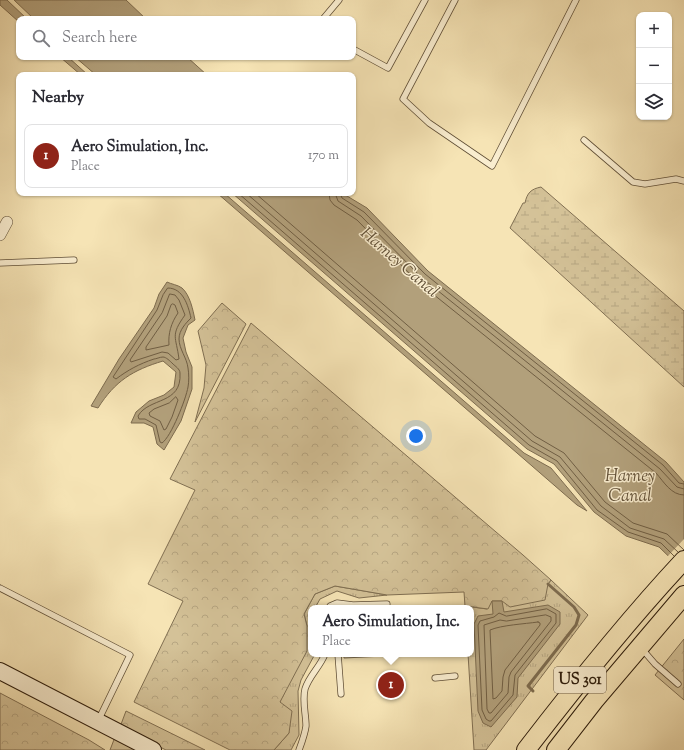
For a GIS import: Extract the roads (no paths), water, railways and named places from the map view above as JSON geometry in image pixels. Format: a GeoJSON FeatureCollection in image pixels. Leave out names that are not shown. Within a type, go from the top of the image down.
{"type":"FeatureCollection","features":[{"type":"Feature","properties":{"kind":"main road","name":"US 301"},"geometry":{"type":"LineString","coordinates":[[526,750],[574,687],[678,583],[684,560]]}},
{"type":"Feature","properties":{"kind":"main road"},"geometry":{"type":"LineString","coordinates":[[639,646],[640,632],[645,620],[678,583]]}},
{"type":"Feature","properties":{"kind":"main road","name":"US 301"},"geometry":{"type":"LineString","coordinates":[[556,750],[594,700],[639,646]]}},
{"type":"Feature","properties":{"kind":"street"},"geometry":{"type":"LineString","coordinates":[[0,235],[7,222]]}},
{"type":"Feature","properties":{"kind":"street"},"geometry":{"type":"LineString","coordinates":[[0,671],[153,750]]}},
{"type":"Feature","properties":{"kind":"lane"},"geometry":{"type":"LineString","coordinates":[[326,16],[339,0]]}},
{"type":"Feature","properties":{"kind":"lane"},"geometry":{"type":"LineString","coordinates":[[356,51],[388,68],[425,0]]}},
{"type":"Feature","properties":{"kind":"lane"},"geometry":{"type":"LineString","coordinates":[[455,0],[403,99],[429,123],[492,166],[576,0]]}},
{"type":"Feature","properties":{"kind":"lane"},"geometry":{"type":"LineString","coordinates":[[584,140],[632,182],[645,184],[676,179],[684,182]]}},
{"type":"Feature","properties":{"kind":"lane"},"geometry":{"type":"LineString","coordinates":[[0,263],[74,260]]}},
{"type":"Feature","properties":{"kind":"lane"},"geometry":{"type":"LineString","coordinates":[[0,588],[130,655],[97,722]]}},
{"type":"Feature","properties":{"kind":"lane"},"geometry":{"type":"LineString","coordinates":[[332,605],[337,602],[353,605],[388,604]]}},
{"type":"Feature","properties":{"kind":"lane"},"geometry":{"type":"LineString","coordinates":[[639,646],[654,664],[678,684]]}},
{"type":"Feature","properties":{"kind":"lane"},"geometry":{"type":"LineString","coordinates":[[299,750],[306,727],[305,690],[308,682],[324,657]]}},
{"type":"Feature","properties":{"kind":"lane"},"geometry":{"type":"LineString","coordinates":[[338,657],[341,694]]}},
{"type":"Feature","properties":{"kind":"lane"},"geometry":{"type":"LineString","coordinates":[[435,678],[455,676]]}},
{"type":"Feature","properties":{"kind":"water"},"geometry":{"type":"Polygon","coordinates":[[[0,0],[7,0],[24,16],[16,16],[16,19],[0,5],[0,0]]]}},
{"type":"Feature","properties":{"kind":"water"},"geometry":{"type":"Polygon","coordinates":[[[14,0],[126,0],[143,16],[31,16],[14,0]]]}},
{"type":"Feature","properties":{"kind":"water"},"geometry":{"type":"Polygon","coordinates":[[[64,60],[71,60],[85,72],[78,72],[64,60]]]}},
{"type":"Feature","properties":{"kind":"water"},"geometry":{"type":"Polygon","coordinates":[[[78,60],[190,60],[204,72],[92,72],[78,60]]]}},
{"type":"Feature","properties":{"kind":"water"},"geometry":{"type":"Polygon","coordinates":[[[220,196],[227,196],[524,453],[551,468],[587,511],[577,505],[220,196]]]}},
{"type":"Feature","properties":{"kind":"water","name":"Harney Canal"},"geometry":{"type":"Polygon","coordinates":[[[235,196],[347,196],[367,208],[428,271],[666,462],[684,482],[684,571],[659,547],[626,536],[594,512],[554,464],[527,449],[235,196]]]}},
{"type":"Feature","properties":{"kind":"water"},"geometry":{"type":"Polygon","coordinates":[[[167,282],[182,288],[185,291],[191,303],[195,320],[188,325],[183,338],[186,352],[192,367],[192,389],[181,421],[164,450],[157,444],[153,427],[144,423],[131,423],[136,412],[149,401],[164,395],[174,387],[176,372],[163,361],[143,368],[126,378],[111,391],[98,408],[91,406],[119,359],[154,308],[159,294],[167,282]]]}},
{"type":"Feature","properties":{"kind":"water"},"geometry":{"type":"Polygon","coordinates":[[[492,601],[502,601],[504,612],[548,605],[560,612],[560,624],[518,678],[517,697],[491,727],[483,723],[478,711],[474,624],[478,616],[493,614],[492,601]]]}},
{"type":"Feature","properties":{"kind":"waterway"},"geometry":{"type":"LineString","coordinates":[[533,691],[528,686],[576,625],[579,615],[574,607],[548,584]]}},
{"type":"Feature","properties":{"kind":"place","name":"Aero Simulation, Inc."},"geometry":{"type":"Point","coordinates":[391,685]}}]}
